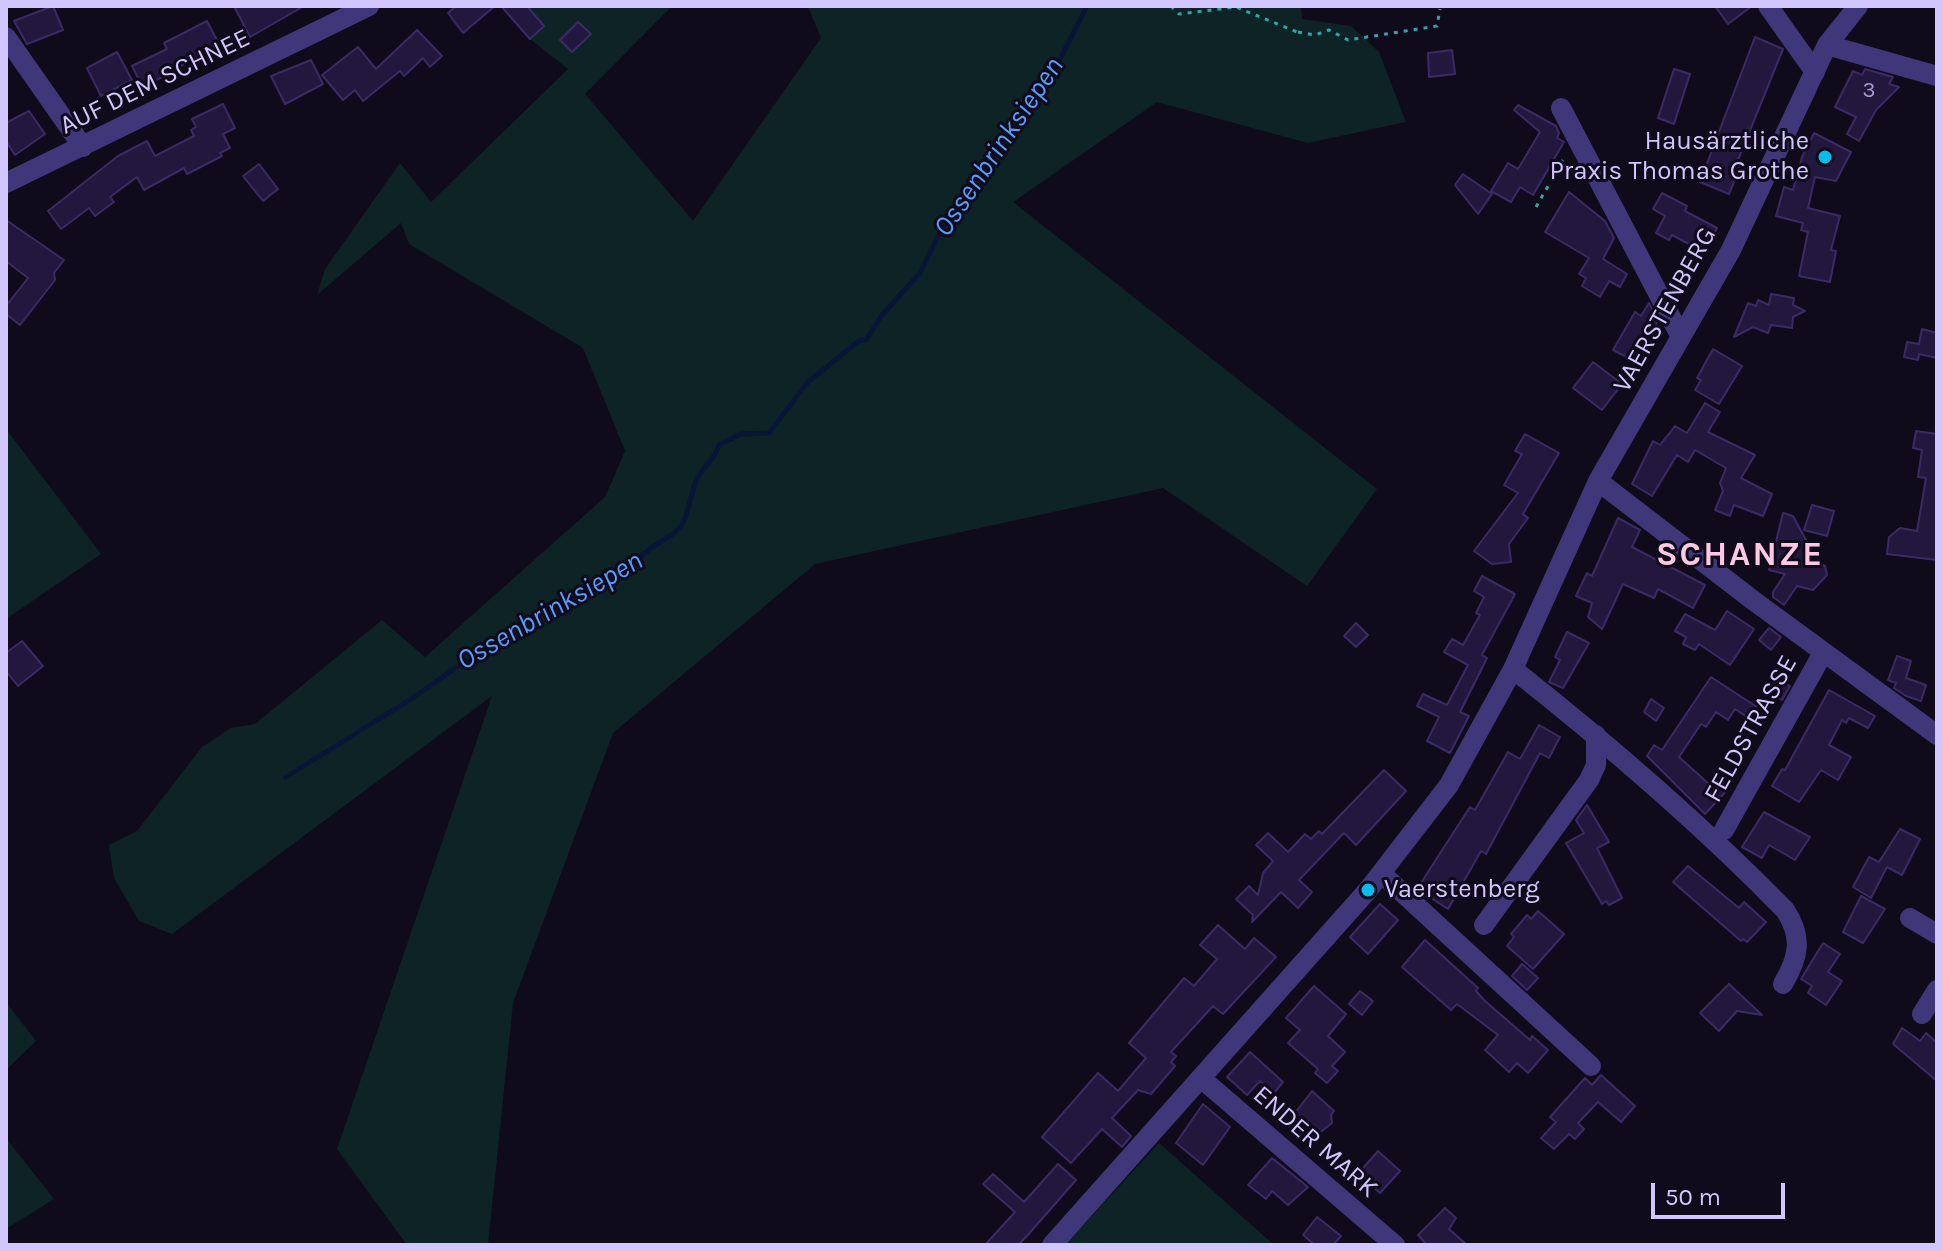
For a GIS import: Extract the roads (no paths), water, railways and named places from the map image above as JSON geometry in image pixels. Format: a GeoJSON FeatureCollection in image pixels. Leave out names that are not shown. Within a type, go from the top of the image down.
{"type":"FeatureCollection","features":[{"type":"Feature","properties":{"kind":"street","name":"AUF DEM SCHNEE"},"geometry":{"type":"LineString","coordinates":[[6,183],[369,6]]}},
{"type":"Feature","properties":{"kind":"street"},"geometry":{"type":"LineString","coordinates":[[1768,6],[1815,72]]}},
{"type":"Feature","properties":{"kind":"street","name":"VAERSTENBERG"},"geometry":{"type":"LineString","coordinates":[[1052,1245],[1382,874],[1449,785],[1513,669],[1598,481],[1731,250],[1827,45],[1858,6]]}},
{"type":"Feature","properties":{"kind":"street"},"geometry":{"type":"LineString","coordinates":[[6,37],[83,147]]}},
{"type":"Feature","properties":{"kind":"street"},"geometry":{"type":"LineString","coordinates":[[1827,45],[1937,76]]}},
{"type":"Feature","properties":{"kind":"street"},"geometry":{"type":"LineString","coordinates":[[1561,108],[1681,337]]}},
{"type":"Feature","properties":{"kind":"street"},"geometry":{"type":"LineString","coordinates":[[1598,481],[1823,653],[1937,735]]}},
{"type":"Feature","properties":{"kind":"street","name":"FELDSTRASSE"},"geometry":{"type":"LineString","coordinates":[[1724,830],[1823,653]]}},
{"type":"Feature","properties":{"kind":"street"},"geometry":{"type":"LineString","coordinates":[[1513,669],[1596,735],[1719,842],[1785,910],[1793,922],[1799,954],[1783,984]]}},
{"type":"Feature","properties":{"kind":"street"},"geometry":{"type":"LineString","coordinates":[[1484,925],[1589,780],[1598,751],[1596,735]]}},
{"type":"Feature","properties":{"kind":"street"},"geometry":{"type":"LineString","coordinates":[[1382,874],[1591,1066]]}},
{"type":"Feature","properties":{"kind":"street"},"geometry":{"type":"LineString","coordinates":[[1910,918],[1937,934]]}},
{"type":"Feature","properties":{"kind":"street"},"geometry":{"type":"LineString","coordinates":[[1922,1014],[1937,990]]}},
{"type":"Feature","properties":{"kind":"street","name":"ENDER MARK"},"geometry":{"type":"LineString","coordinates":[[1202,1079],[1395,1245]]}},
{"type":"Feature","properties":{"kind":"waterway","name":"Ossenbrinksiepen"},"geometry":{"type":"LineString","coordinates":[[286,777],[411,699],[523,621],[629,570],[644,554],[679,529],[698,477],[719,445],[741,434],[769,433],[808,382],[860,340],[866,340],[882,315],[920,273],[952,209],[992,162],[998,147],[1013,133],[1013,123],[1056,67],[1087,6]]}},
{"type":"Feature","properties":{"kind":"place","name":"Hausärztliche Praxis Thomas Grothe"},"geometry":{"type":"Point","coordinates":[1825,157]}},
{"type":"Feature","properties":{"kind":"place","name":"Vaerstenberg"},"geometry":{"type":"Point","coordinates":[1368,890]}},
{"type":"Feature","properties":{"kind":"district","name":"SCHANZE"},"geometry":{"type":"Point","coordinates":[1740,555]}}]}
